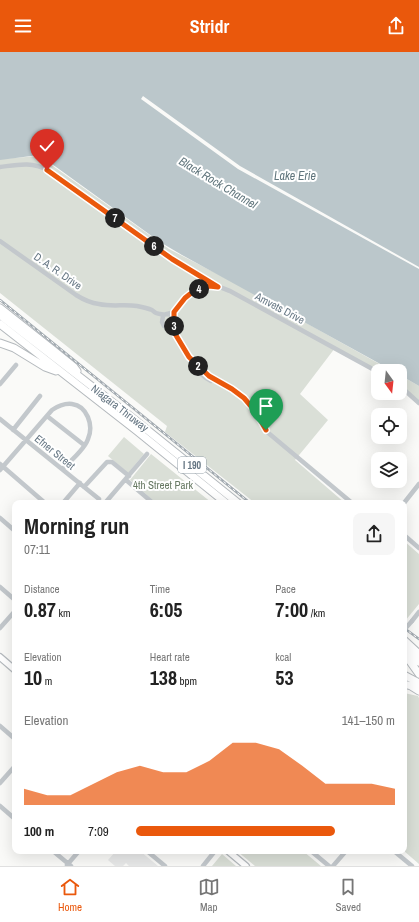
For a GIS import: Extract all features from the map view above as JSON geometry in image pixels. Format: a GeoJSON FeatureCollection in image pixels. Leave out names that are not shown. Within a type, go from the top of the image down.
{"type":"FeatureCollection","features":[{"type":"Feature","properties":{"kind":"highway"},"geometry":{"type":"LineString","coordinates":[[0,308],[74,367],[82,379]]}},
{"type":"Feature","properties":{"kind":"highway","name":"Niagara Thruway"},"geometry":{"type":"LineString","coordinates":[[0,315],[234,500]]}},
{"type":"Feature","properties":{"kind":"highway","name":"Niagara Thruway"},"geometry":{"type":"LineString","coordinates":[[0,324],[222,500]]}},
{"type":"Feature","properties":{"kind":"highway"},"geometry":{"type":"LineString","coordinates":[[0,342],[14,348],[45,367],[63,374]]}},
{"type":"Feature","properties":{"kind":"highway"},"geometry":{"type":"LineString","coordinates":[[407,642],[419,648]]}},
{"type":"Feature","properties":{"kind":"highway"},"geometry":{"type":"LineString","coordinates":[[407,643],[419,654]]}},
{"type":"Feature","properties":{"kind":"highway"},"geometry":{"type":"LineString","coordinates":[[407,652],[419,662]]}},
{"type":"Feature","properties":{"kind":"highway"},"geometry":{"type":"LineString","coordinates":[[407,658],[419,674]]}},
{"type":"Feature","properties":{"kind":"highway"},"geometry":{"type":"LineString","coordinates":[[407,677],[419,683]]}},
{"type":"Feature","properties":{"kind":"highway"},"geometry":{"type":"LineString","coordinates":[[407,685],[419,691]]}},
{"type":"Feature","properties":{"kind":"main road"},"geometry":{"type":"LineString","coordinates":[[0,658],[12,668]]}},
{"type":"Feature","properties":{"kind":"main road"},"geometry":{"type":"LineString","coordinates":[[232,854],[246,866]]}},
{"type":"Feature","properties":{"kind":"street"},"geometry":{"type":"LineString","coordinates":[[0,167],[30,164],[42,167],[172,259],[218,287]]}},
{"type":"Feature","properties":{"kind":"street","name":"D. A. R. Drive"},"geometry":{"type":"LineString","coordinates":[[0,241],[76,296],[84,300],[100,305],[138,306],[147,308],[158,314],[167,314]]}},
{"type":"Feature","properties":{"kind":"street","name":"Amvets Drive"},"geometry":{"type":"LineString","coordinates":[[175,311],[185,298],[196,290],[209,286],[218,287],[230,291],[371,368]]}},
{"type":"Feature","properties":{"kind":"street"},"geometry":{"type":"LineString","coordinates":[[162,322],[163,316],[175,311]]}},
{"type":"Feature","properties":{"kind":"street"},"geometry":{"type":"LineString","coordinates":[[174,332],[175,311]]}},
{"type":"Feature","properties":{"kind":"street"},"geometry":{"type":"LineString","coordinates":[[158,314],[165,326],[171,328],[174,332],[189,357],[204,372],[221,384],[232,389],[245,399],[256,412],[266,430],[348,500]]}},
{"type":"Feature","properties":{"kind":"street"},"geometry":{"type":"LineString","coordinates":[[167,314],[172,315],[174,320]]}},
{"type":"Feature","properties":{"kind":"street"},"geometry":{"type":"LineString","coordinates":[[165,326],[171,326],[174,320]]}},
{"type":"Feature","properties":{"kind":"street"},"geometry":{"type":"LineString","coordinates":[[0,384],[16,365]]}},
{"type":"Feature","properties":{"kind":"street"},"geometry":{"type":"LineString","coordinates":[[407,392],[419,403]]}},
{"type":"Feature","properties":{"kind":"street"},"geometry":{"type":"LineString","coordinates":[[13,430],[40,396]]}},
{"type":"Feature","properties":{"kind":"street"},"geometry":{"type":"LineString","coordinates":[[41,500],[1,467],[52,410],[58,406],[66,404],[76,405],[84,410],[89,420],[90,430],[88,440],[62,470]]}},
{"type":"Feature","properties":{"kind":"street"},"geometry":{"type":"LineString","coordinates":[[47,415],[84,445]]}},
{"type":"Feature","properties":{"kind":"street","name":"Efner Street"},"geometry":{"type":"LineString","coordinates":[[0,419],[99,499]]}},
{"type":"Feature","properties":{"kind":"street"},"geometry":{"type":"LineString","coordinates":[[108,500],[147,454]]}},
{"type":"Feature","properties":{"kind":"street"},"geometry":{"type":"LineString","coordinates":[[84,487],[109,461],[114,463],[149,500]]}},
{"type":"Feature","properties":{"kind":"street"},"geometry":{"type":"LineString","coordinates":[[66,500],[80,483]]}},
{"type":"Feature","properties":{"kind":"street"},"geometry":{"type":"LineString","coordinates":[[406,500],[419,484]]}},
{"type":"Feature","properties":{"kind":"street"},"geometry":{"type":"LineString","coordinates":[[0,518],[12,528]]}},
{"type":"Feature","properties":{"kind":"street"},"geometry":{"type":"LineString","coordinates":[[407,538],[419,548]]}},
{"type":"Feature","properties":{"kind":"street"},"geometry":{"type":"LineString","coordinates":[[0,587],[12,597]]}},
{"type":"Feature","properties":{"kind":"street"},"geometry":{"type":"LineString","coordinates":[[407,627],[419,612]]}},
{"type":"Feature","properties":{"kind":"street"},"geometry":{"type":"LineString","coordinates":[[0,628],[12,614]]}},
{"type":"Feature","properties":{"kind":"street"},"geometry":{"type":"LineString","coordinates":[[0,726],[12,736]]}},
{"type":"Feature","properties":{"kind":"street"},"geometry":{"type":"LineString","coordinates":[[0,783],[12,769]]}},
{"type":"Feature","properties":{"kind":"street"},"geometry":{"type":"LineString","coordinates":[[0,806],[12,816]]}},
{"type":"Feature","properties":{"kind":"street"},"geometry":{"type":"LineString","coordinates":[[56,854],[69,865],[77,854]]}},
{"type":"Feature","properties":{"kind":"street"},"geometry":{"type":"LineString","coordinates":[[150,854],[164,866]]}},
{"type":"Feature","properties":{"kind":"street"},"geometry":{"type":"LineString","coordinates":[[203,866],[213,854]]}},
{"type":"Feature","properties":{"kind":"street"},"geometry":{"type":"LineString","coordinates":[[315,854],[329,866]]}},
{"type":"Feature","properties":{"kind":"street"},"geometry":{"type":"LineString","coordinates":[[333,866],[343,854]]}},
{"type":"Feature","properties":{"kind":"street"},"geometry":{"type":"LineString","coordinates":[[398,854],[412,866]]}},
{"type":"Feature","properties":{"kind":"shaded area"},"geometry":{"type":"Polygon","coordinates":[[[113,854],[144,854],[158,866],[129,866],[126,863],[123,866],[115,866],[108,860],[113,854]]]}},
{"type":"Feature","properties":{"kind":"green space"},"geometry":{"type":"Polygon","coordinates":[[[39,156],[169,249],[235,283],[380,364],[371,364],[371,367],[335,348],[300,394],[328,420],[295,460],[342,500],[251,500],[165,432],[167,426],[0,293],[0,159],[39,156]]]}},
{"type":"Feature","properties":{"kind":"green space"},"geometry":{"type":"Polygon","coordinates":[[[407,379],[419,386],[419,403],[407,392],[407,379]]]}},
{"type":"Feature","properties":{"kind":"green space"},"geometry":{"type":"Polygon","coordinates":[[[124,437],[144,454],[128,473],[108,456],[124,437]]]}},
{"type":"Feature","properties":{"kind":"green space","name":"4th Street Park"},"geometry":{"type":"Polygon","coordinates":[[[151,454],[208,500],[153,500],[130,480],[151,454]]]}},
{"type":"Feature","properties":{"kind":"green space"},"geometry":{"type":"Polygon","coordinates":[[[407,544],[419,554],[419,604],[407,619],[407,544]]]}},
{"type":"Feature","properties":{"kind":"green space"},"geometry":{"type":"Polygon","coordinates":[[[407,694],[418,696],[419,698],[419,864],[407,854],[407,694]]]}},
{"type":"Feature","properties":{"kind":"green space"},"geometry":{"type":"Polygon","coordinates":[[[222,854],[236,866],[212,866],[222,854]]]}},
{"type":"Feature","properties":{"kind":"green space"},"geometry":{"type":"Polygon","coordinates":[[[241,854],[307,854],[321,866],[255,866],[241,854]]]}},
{"type":"Feature","properties":{"kind":"water","name":"Lake Erie"},"geometry":{"type":"Polygon","coordinates":[[[0,52],[419,52],[419,386],[407,379],[407,364],[380,364],[182,255],[160,242],[39,155],[0,160],[0,52]]]}},
{"type":"Feature","properties":{"kind":"pier"},"geometry":{"type":"Polygon","coordinates":[[[143,96],[240,166],[419,267],[419,269],[238,169],[141,99],[143,96]]]}},
{"type":"Feature","properties":{"kind":"railway"},"geometry":{"type":"LineString","coordinates":[[0,300],[246,500]]}},
{"type":"Feature","properties":{"kind":"railway"},"geometry":{"type":"LineString","coordinates":[[407,630],[419,639]]}},
{"type":"Feature","properties":{"kind":"route"},"geometry":{"type":"LineString","coordinates":[[47,170],[172,259],[218,287],[209,286],[196,290],[185,298],[174,312],[174,332],[189,357],[209,376],[232,389],[244,398],[256,412],[266,430]]}},
{"type":"Feature","properties":{"kind":"water label","name":"Black Rock Channel"},"geometry":{"type":"Point","coordinates":[218,183]}}]}
